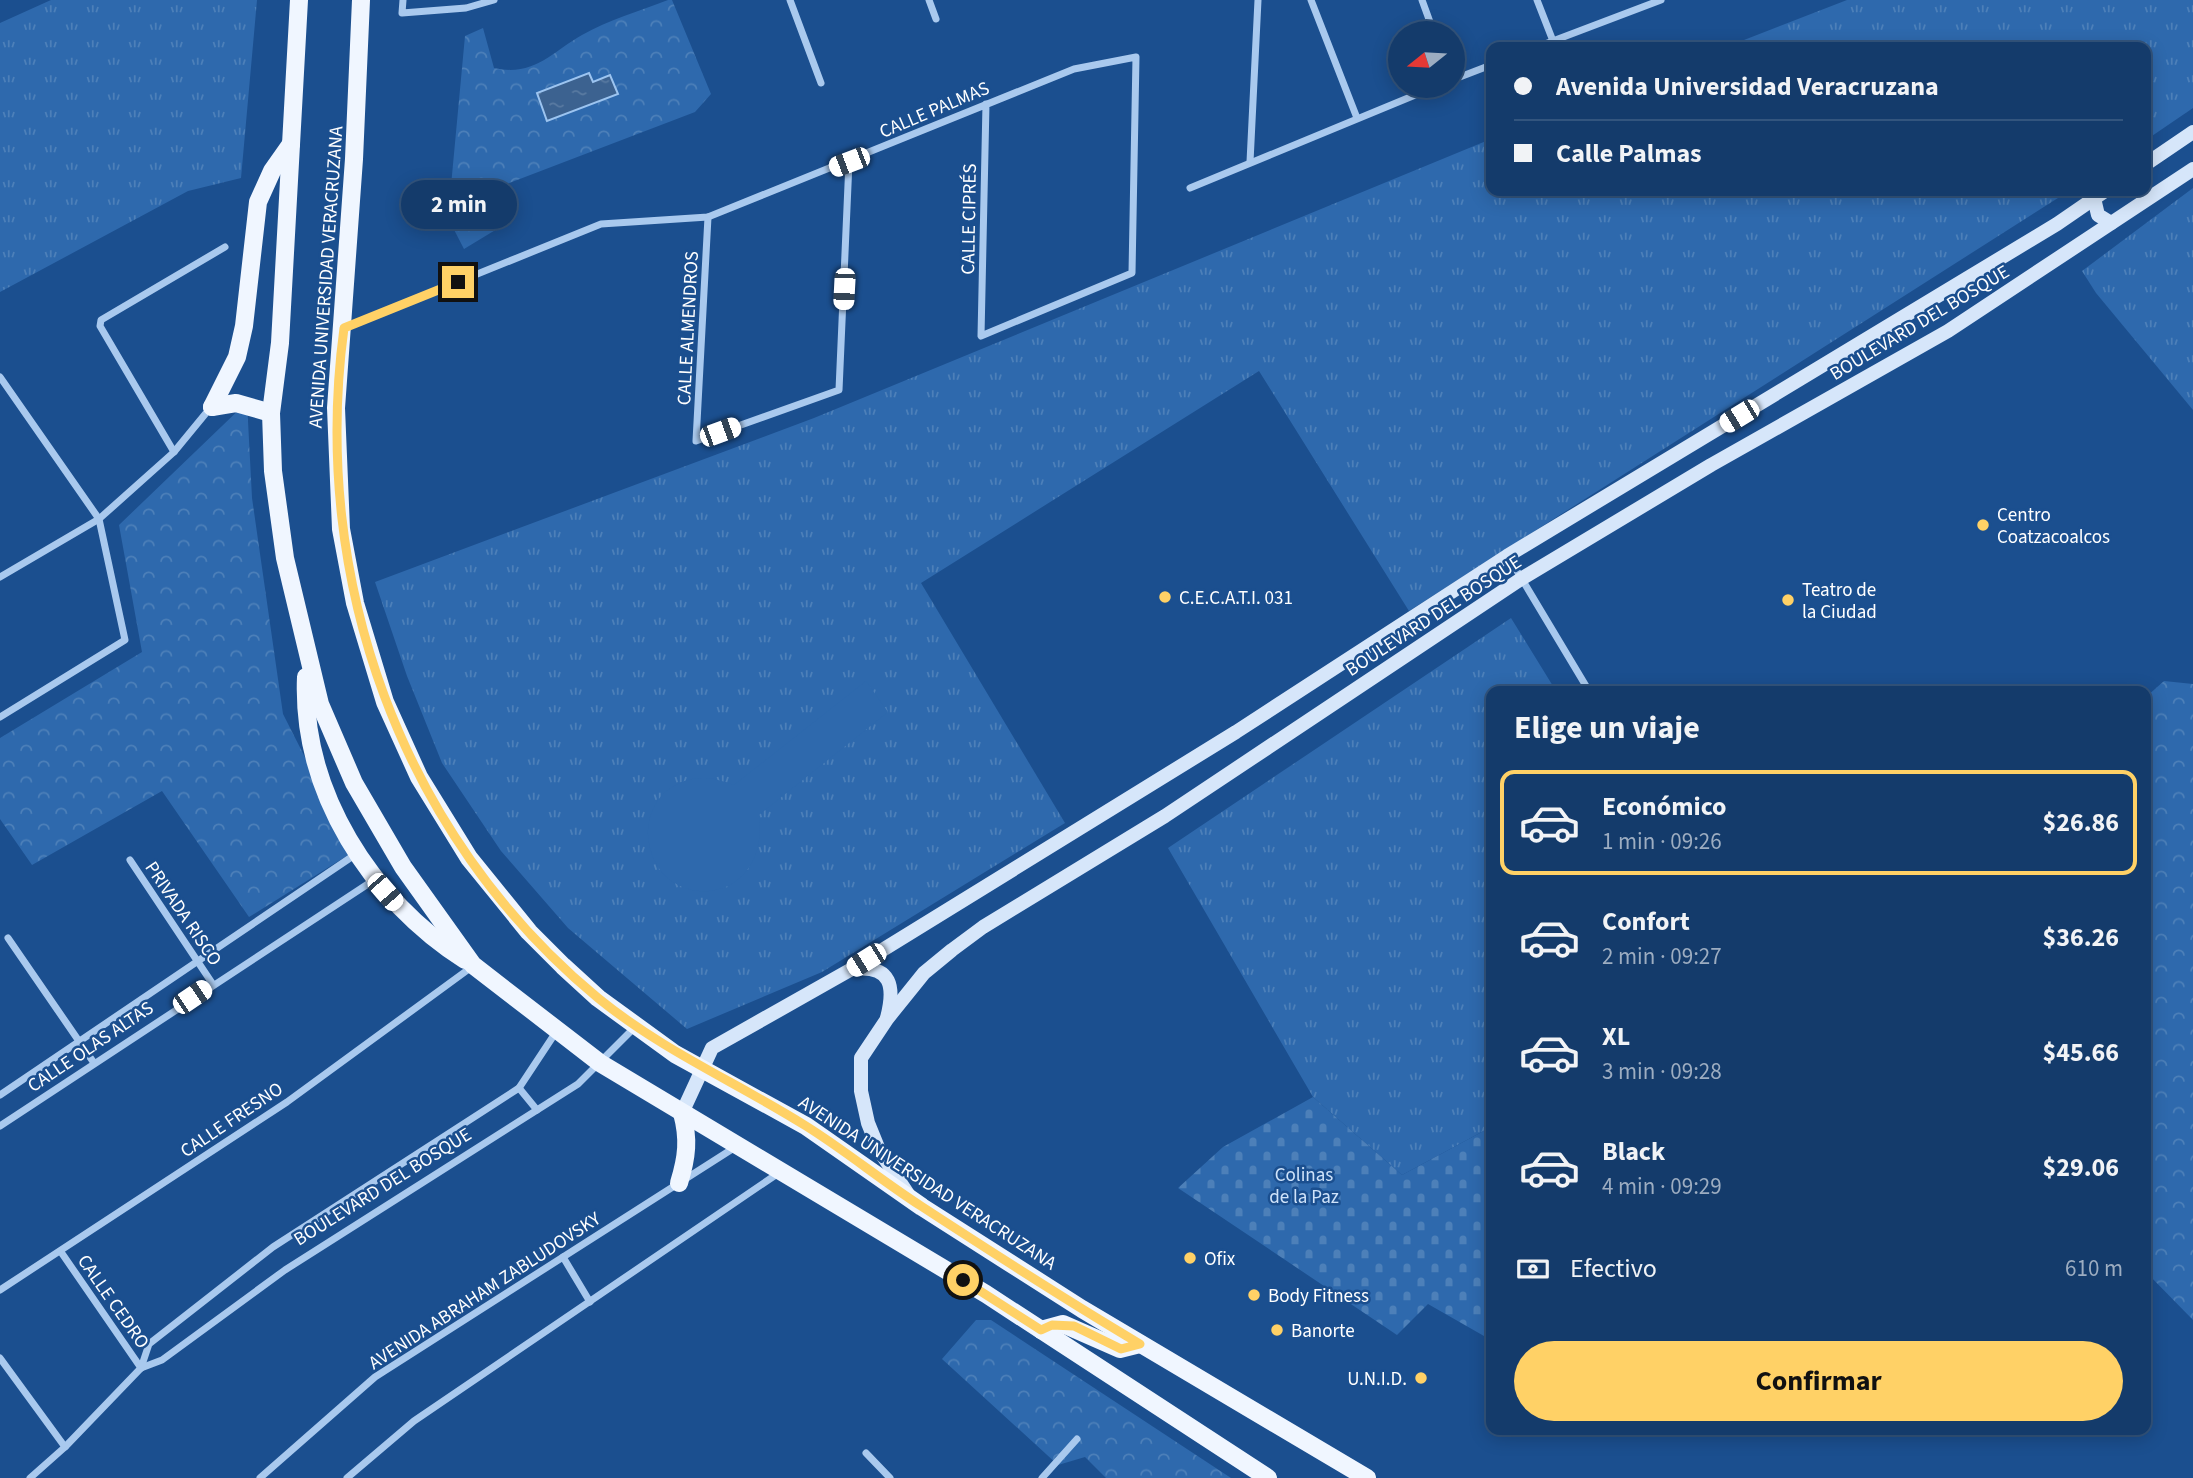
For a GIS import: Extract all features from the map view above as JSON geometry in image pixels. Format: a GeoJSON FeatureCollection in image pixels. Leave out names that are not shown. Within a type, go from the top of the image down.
{"type":"FeatureCollection","features":[{"type":"Feature","properties":{"kind":"main road"},"geometry":{"type":"LineString","coordinates":[[299,0],[279,343],[271,413],[273,471],[285,558],[320,704],[354,783],[403,867],[473,965]]}},
{"type":"Feature","properties":{"kind":"main road","name":"AVENIDA UNIVERSIDAD VERACRUZANA"},"geometry":{"type":"LineString","coordinates":[[360,0],[344,328],[335,449],[341,529],[363,636],[394,723],[443,818],[498,896],[563,966],[636,1026],[701,1067],[806,1126],[910,1198],[1208,1387],[1367,1478]]}},
{"type":"Feature","properties":{"kind":"main road"},"geometry":{"type":"LineString","coordinates":[[2151,161],[2193,132]]}},
{"type":"Feature","properties":{"kind":"main road"},"geometry":{"type":"LineString","coordinates":[[212,407],[237,357],[244,326],[258,202],[272,171],[291,144]]}},
{"type":"Feature","properties":{"kind":"main road","name":"BOULEVARD DEL BOSQUE"},"geometry":{"type":"LineString","coordinates":[[910,1198],[879,1150],[868,1123],[861,1091],[862,1058],[887,1019],[923,973],[983,927],[1164,816],[1521,579],[1712,465],[1948,331],[2193,169]]}},
{"type":"Feature","properties":{"kind":"main road","name":"BOULEVARD DEL BOSQUE"},"geometry":{"type":"LineString","coordinates":[[681,1113],[712,1048],[850,970],[1237,732],[1507,556],[2057,225],[2097,196]]}},
{"type":"Feature","properties":{"kind":"main road"},"geometry":{"type":"LineString","coordinates":[[2100,196],[2098,215],[2111,223]]}},
{"type":"Feature","properties":{"kind":"main road"},"geometry":{"type":"LineString","coordinates":[[212,407],[236,404],[271,413]]}},
{"type":"Feature","properties":{"kind":"main road"},"geometry":{"type":"LineString","coordinates":[[307,656],[305,692],[320,775],[336,815],[356,853],[375,880],[420,928],[473,965],[556,1032],[600,1063],[1041,1330],[1268,1478]]}},
{"type":"Feature","properties":{"kind":"main road"},"geometry":{"type":"LineString","coordinates":[[850,970],[869,967],[881,972],[888,979],[892,991],[887,1019]]}},
{"type":"Feature","properties":{"kind":"main road"},"geometry":{"type":"LineString","coordinates":[[679,1183],[687,1155],[687,1132],[681,1113]]}},
{"type":"Feature","properties":{"kind":"main road"},"geometry":{"type":"LineString","coordinates":[[1041,1330],[1063,1324],[1121,1349],[1140,1344]]}},
{"type":"Feature","properties":{"kind":"street"},"geometry":{"type":"LineString","coordinates":[[403,0],[402,13],[466,8],[494,0]]}},
{"type":"Feature","properties":{"kind":"street"},"geometry":{"type":"LineString","coordinates":[[790,0],[821,83]]}},
{"type":"Feature","properties":{"kind":"street"},"geometry":{"type":"LineString","coordinates":[[929,0],[936,19]]}},
{"type":"Feature","properties":{"kind":"street"},"geometry":{"type":"LineString","coordinates":[[1250,162],[1258,0]]}},
{"type":"Feature","properties":{"kind":"street"},"geometry":{"type":"LineString","coordinates":[[1311,0],[1357,118]]}},
{"type":"Feature","properties":{"kind":"street"},"geometry":{"type":"LineString","coordinates":[[1422,0],[1430,21]]}},
{"type":"Feature","properties":{"kind":"street"},"geometry":{"type":"LineString","coordinates":[[1537,0],[1553,41],[1661,0]]}},
{"type":"Feature","properties":{"kind":"street","name":"CALLE PALMAS"},"geometry":{"type":"LineString","coordinates":[[344,328],[601,224],[708,216],[849,162],[1074,69],[1136,57],[1132,274],[981,336]]}},
{"type":"Feature","properties":{"kind":"street"},"geometry":{"type":"LineString","coordinates":[[1465,74],[1486,67]]}},
{"type":"Feature","properties":{"kind":"street"},"geometry":{"type":"LineString","coordinates":[[1190,188],[1407,98]]}},
{"type":"Feature","properties":{"kind":"street","name":"CALLE CIPRÉS"},"geometry":{"type":"LineString","coordinates":[[981,336],[986,104]]}},
{"type":"Feature","properties":{"kind":"street","name":"CALLE ALMENDROS"},"geometry":{"type":"LineString","coordinates":[[708,216],[696,441],[839,390],[849,162]]}},
{"type":"Feature","properties":{"kind":"street"},"geometry":{"type":"LineString","coordinates":[[174,452],[100,326],[102,320],[225,247]]}},
{"type":"Feature","properties":{"kind":"street"},"geometry":{"type":"LineString","coordinates":[[0,377],[99,519],[125,640],[0,717]]}},
{"type":"Feature","properties":{"kind":"street"},"geometry":{"type":"LineString","coordinates":[[0,577],[99,519],[174,452],[212,407]]}},
{"type":"Feature","properties":{"kind":"street"},"geometry":{"type":"LineString","coordinates":[[1507,556],[1586,686]]}},
{"type":"Feature","properties":{"kind":"street","name":"CALLE OLAS ALTAS"},"geometry":{"type":"LineString","coordinates":[[0,1095],[356,853]]}},
{"type":"Feature","properties":{"kind":"street","name":"PRIVADA RISCO"},"geometry":{"type":"LineString","coordinates":[[130,860],[212,984]]}},
{"type":"Feature","properties":{"kind":"street","name":"CALLE OLAS ALTAS"},"geometry":{"type":"LineString","coordinates":[[0,1126],[212,984],[375,880]]}},
{"type":"Feature","properties":{"kind":"street"},"geometry":{"type":"LineString","coordinates":[[8,938],[94,1063]]}},
{"type":"Feature","properties":{"kind":"street","name":"CALLE FRESNO"},"geometry":{"type":"LineString","coordinates":[[0,1290],[287,1102],[473,965]]}},
{"type":"Feature","properties":{"kind":"street","name":"BOULEVARD DEL BOSQUE"},"geometry":{"type":"LineString","coordinates":[[30,1478],[65,1447],[141,1368],[162,1360],[285,1270],[578,1084],[636,1026]]}},
{"type":"Feature","properties":{"kind":"street","name":"BOULEVARD DEL BOSQUE"},"geometry":{"type":"LineString","coordinates":[[141,1368],[149,1344],[273,1247],[519,1088],[556,1032]]}},
{"type":"Feature","properties":{"kind":"street"},"geometry":{"type":"LineString","coordinates":[[519,1088],[537,1110]]}},
{"type":"Feature","properties":{"kind":"street","name":"AVENIDA ABRAHAM ZABLUDOVSKY"},"geometry":{"type":"LineString","coordinates":[[260,1478],[375,1377],[738,1146]]}},
{"type":"Feature","properties":{"kind":"street"},"geometry":{"type":"LineString","coordinates":[[347,1478],[414,1421],[780,1172]]}},
{"type":"Feature","properties":{"kind":"street","name":"CALLE CEDRO"},"geometry":{"type":"LineString","coordinates":[[61,1252],[141,1368]]}},
{"type":"Feature","properties":{"kind":"street"},"geometry":{"type":"LineString","coordinates":[[564,1257],[590,1302]]}},
{"type":"Feature","properties":{"kind":"street"},"geometry":{"type":"LineString","coordinates":[[0,1357],[65,1447]]}},
{"type":"Feature","properties":{"kind":"street"},"geometry":{"type":"LineString","coordinates":[[1042,1478],[1077,1439]]}},
{"type":"Feature","properties":{"kind":"street"},"geometry":{"type":"LineString","coordinates":[[866,1453],[890,1478]]}},
{"type":"Feature","properties":{"kind":"green space"},"geometry":{"type":"Polygon","coordinates":[[[51,0],[257,0],[241,178],[188,191],[0,292],[0,23],[51,0]]]}},
{"type":"Feature","properties":{"kind":"green space"},"geometry":{"type":"Polygon","coordinates":[[[672,0],[711,94],[695,112],[483,193],[497,229],[464,249],[448,218],[465,36],[483,28],[494,68],[520,69],[542,61],[613,20],[672,0]]]}},
{"type":"Feature","properties":{"kind":"green space"},"geometry":{"type":"Polygon","coordinates":[[[1847,0],[2193,0],[2193,108],[2151,137],[2151,42],[1739,42],[1847,0]]]}},
{"type":"Feature","properties":{"kind":"green space"},"geometry":{"type":"Polygon","coordinates":[[[1486,141],[1486,196],[2061,196],[1409,611],[1259,371],[921,583],[1065,823],[822,972],[687,1029],[568,928],[501,851],[442,763],[407,676],[375,582],[814,418],[1486,141]]]}},
{"type":"Feature","properties":{"kind":"green space"},"geometry":{"type":"Polygon","coordinates":[[[2193,188],[2193,410],[2096,293],[2082,271],[2193,188]]]}},
{"type":"Feature","properties":{"kind":"green space"},"geometry":{"type":"Polygon","coordinates":[[[247,402],[252,498],[283,714],[353,852],[249,917],[162,791],[32,865],[0,819],[0,738],[142,652],[119,525],[247,402]]]}},
{"type":"Feature","properties":{"kind":"green space"},"geometry":{"type":"Polygon","coordinates":[[[1511,618],[1553,686],[1486,686],[1486,1130],[1402,1175],[1313,1097],[1168,848],[1511,618]]]}},
{"type":"Feature","properties":{"kind":"green space"},"geometry":{"type":"Polygon","coordinates":[[[866,681],[888,712],[759,815],[758,847],[747,870],[730,885],[710,891],[688,889],[669,879],[655,861],[648,835],[652,812],[665,792],[682,782],[699,778],[716,779],[734,785],[866,681]]]}},
{"type":"Feature","properties":{"kind":"green space"},"geometry":{"type":"Polygon","coordinates":[[[2164,681],[2193,684],[2193,1320],[2151,1277],[2151,693],[2164,681]]]}},
{"type":"Feature","properties":{"kind":"green space","name":"Colinas de la Paz"},"geometry":{"type":"Polygon","coordinates":[[[1313,1097],[1402,1175],[1486,1130],[1486,1337],[1428,1304],[1397,1335],[1178,1188],[1223,1147],[1313,1097]]]}},
{"type":"Feature","properties":{"kind":"green space"},"geometry":{"type":"Polygon","coordinates":[[[976,1320],[991,1320],[1231,1478],[1106,1478],[1085,1457],[1058,1465],[942,1359],[976,1320]]]}},
{"type":"Feature","properties":{"kind":"water"},"geometry":{"type":"Polygon","coordinates":[[[589,73],[593,82],[610,75],[618,94],[547,121],[537,93],[589,73]]]}},
{"type":"Feature","properties":{"kind":"place","name":"Centro Coatzacoalcos"},"geometry":{"type":"Point","coordinates":[1983,525]}},
{"type":"Feature","properties":{"kind":"place","name":"C.E.C.A.T.I. 031"},"geometry":{"type":"Point","coordinates":[1165,597]}},
{"type":"Feature","properties":{"kind":"place","name":"Teatro de la Ciudad"},"geometry":{"type":"Point","coordinates":[1788,600]}},
{"type":"Feature","properties":{"kind":"place","name":"Ofix"},"geometry":{"type":"Point","coordinates":[1190,1258]}},
{"type":"Feature","properties":{"kind":"place","name":"Body Fitness"},"geometry":{"type":"Point","coordinates":[1254,1295]}},
{"type":"Feature","properties":{"kind":"place","name":"Banorte"},"geometry":{"type":"Point","coordinates":[1277,1330]}},
{"type":"Feature","properties":{"kind":"place","name":"U.N.I.D."},"geometry":{"type":"Point","coordinates":[1421,1378]}},
{"type":"Feature","properties":{"kind":"route"},"geometry":{"type":"LineString","coordinates":[[458,282],[344,328],[339,368],[335,449],[341,529],[348,569],[373,669],[419,777],[469,858],[498,896],[529,932],[598,998],[676,1054],[806,1126],[922,1207],[1140,1344],[1121,1349],[1074,1326],[1063,1324],[1041,1330],[963,1280]]}}]}
